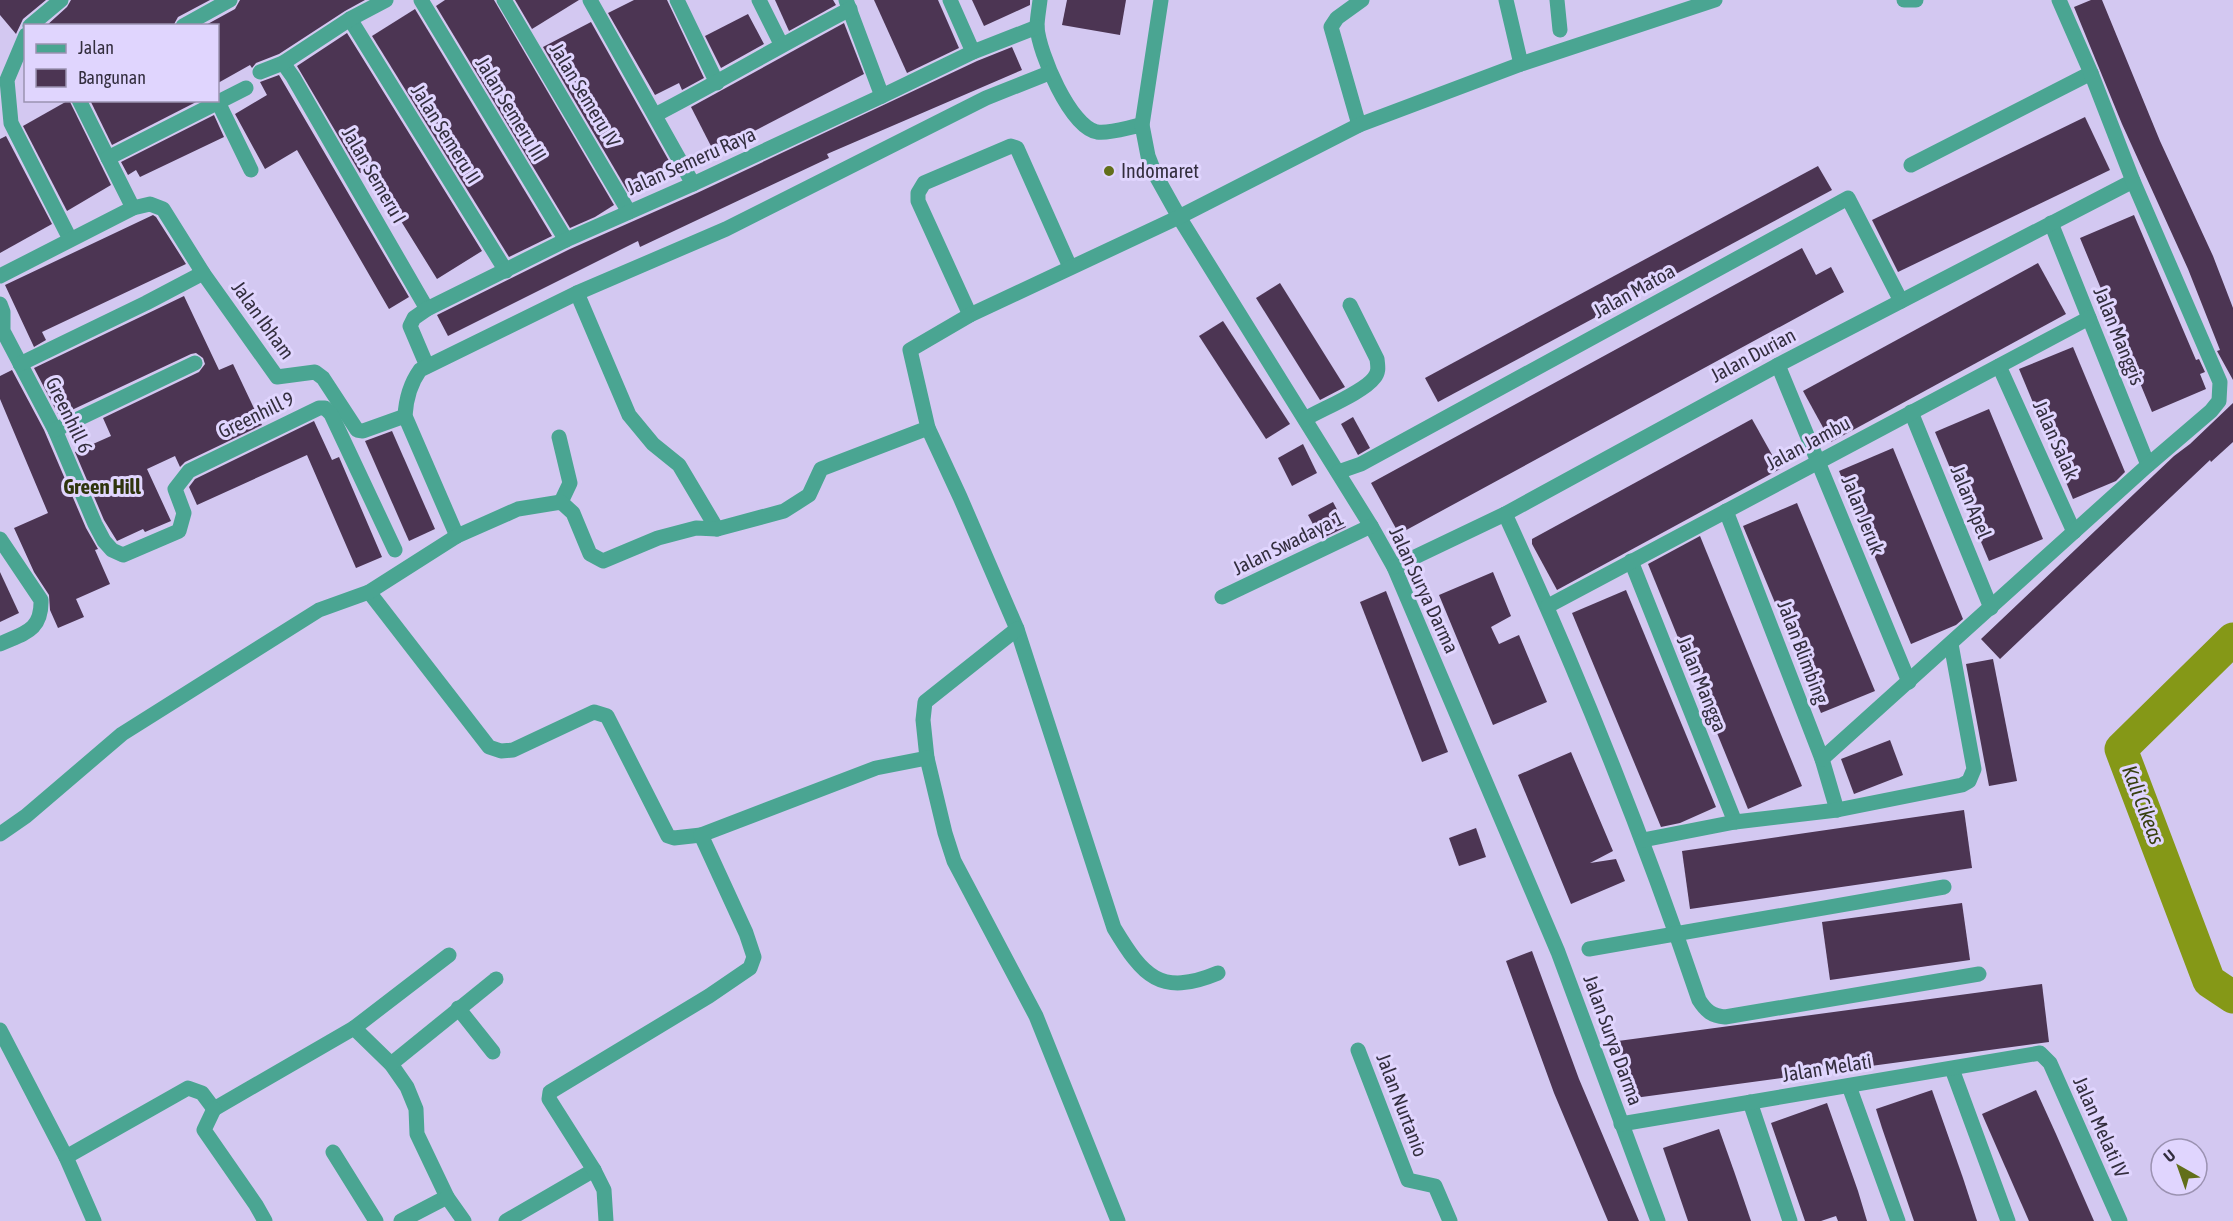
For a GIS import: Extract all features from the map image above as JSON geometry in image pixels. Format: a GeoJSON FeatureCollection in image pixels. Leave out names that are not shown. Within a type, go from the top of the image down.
{"type":"FeatureCollection","features":[{"type":"Feature","properties":{"kind":"street"},"geometry":{"type":"LineString","coordinates":[[32,24],[61,0]]}},
{"type":"Feature","properties":{"kind":"street"},"geometry":{"type":"LineString","coordinates":[[187,24],[229,0]]}},
{"type":"Feature","properties":{"kind":"street"},"geometry":{"type":"LineString","coordinates":[[260,72],[283,63],[350,19],[386,0]]}},
{"type":"Feature","properties":{"kind":"street","name":"Jalan Semeru III"},"geometry":{"type":"LineString","coordinates":[[421,0],[566,240]]}},
{"type":"Feature","properties":{"kind":"street","name":"Jalan Semeru IV"},"geometry":{"type":"LineString","coordinates":[[504,0],[629,212]]}},
{"type":"Feature","properties":{"kind":"street"},"geometry":{"type":"LineString","coordinates":[[591,0],[693,184]]}},
{"type":"Feature","properties":{"kind":"street"},"geometry":{"type":"LineString","coordinates":[[677,0],[717,83]]}},
{"type":"Feature","properties":{"kind":"street"},"geometry":{"type":"LineString","coordinates":[[759,0],[781,44]]}},
{"type":"Feature","properties":{"kind":"street"},"geometry":{"type":"LineString","coordinates":[[950,0],[973,52]]}},
{"type":"Feature","properties":{"kind":"street"},"geometry":{"type":"LineString","coordinates":[[1040,0],[1037,27],[1049,73],[1077,118],[1087,128],[1098,132],[1142,125]]}},
{"type":"Feature","properties":{"kind":"street","name":"Jalan Surya Darma"},"geometry":{"type":"LineString","coordinates":[[1161,0],[1142,125],[1152,165],[1179,217],[1305,418],[1394,567],[1558,952],[1658,1221]]}},
{"type":"Feature","properties":{"kind":"street"},"geometry":{"type":"LineString","coordinates":[[1359,125],[1330,27],[1337,18],[1362,0]]}},
{"type":"Feature","properties":{"kind":"street"},"geometry":{"type":"LineString","coordinates":[[1506,0],[1521,64]]}},
{"type":"Feature","properties":{"kind":"street"},"geometry":{"type":"LineString","coordinates":[[1557,0],[1560,30]]}},
{"type":"Feature","properties":{"kind":"street"},"geometry":{"type":"LineString","coordinates":[[1218,974],[1195,983],[1171,984],[1151,975],[1132,958],[1114,928],[1017,629],[928,428],[910,350],[970,315],[1179,217],[1359,125],[1521,64],[1714,0]]}},
{"type":"Feature","properties":{"kind":"street"},"geometry":{"type":"LineString","coordinates":[[1904,0],[1916,0]]}},
{"type":"Feature","properties":{"kind":"street"},"geometry":{"type":"LineString","coordinates":[[1822,759],[2211,411],[2219,401],[2220,382],[2133,181],[2091,72],[2059,0]]}},
{"type":"Feature","properties":{"kind":"street"},"geometry":{"type":"LineString","coordinates":[[655,115],[717,83],[848,5],[882,96]]}},
{"type":"Feature","properties":{"kind":"street","name":"Jalan Semeru II"},"geometry":{"type":"LineString","coordinates":[[350,19],[506,271]]}},
{"type":"Feature","properties":{"kind":"street","name":"Jalan Semeru Raya"},"geometry":{"type":"LineString","coordinates":[[427,366],[410,326],[414,318],[428,309],[566,240],[693,184],[973,52],[1037,27]]}},
{"type":"Feature","properties":{"kind":"street"},"geometry":{"type":"LineString","coordinates":[[24,40],[7,81],[10,123],[70,239]]}},
{"type":"Feature","properties":{"kind":"street","name":"Jalan Semeru I"},"geometry":{"type":"LineString","coordinates":[[283,63],[428,309]]}},
{"type":"Feature","properties":{"kind":"street"},"geometry":{"type":"LineString","coordinates":[[1911,165],[2091,72]]}},
{"type":"Feature","properties":{"kind":"street"},"geometry":{"type":"LineString","coordinates":[[457,536],[405,416],[406,399],[413,380],[420,370],[577,293],[726,229],[986,98],[1049,73]]}},
{"type":"Feature","properties":{"kind":"street"},"geometry":{"type":"LineString","coordinates":[[219,102],[246,88]]}},
{"type":"Feature","properties":{"kind":"street"},"geometry":{"type":"LineString","coordinates":[[0,276],[133,208],[80,102]]}},
{"type":"Feature","properties":{"kind":"street"},"geometry":{"type":"LineString","coordinates":[[108,158],[218,102],[251,170]]}},
{"type":"Feature","properties":{"kind":"street"},"geometry":{"type":"LineString","coordinates":[[970,315],[918,201],[918,194],[924,183],[1011,146],[1017,148],[1070,267]]}},
{"type":"Feature","properties":{"kind":"street","name":"Jalan Durian"},"geometry":{"type":"LineString","coordinates":[[1394,567],[1506,514],[1778,365],[2133,181]]}},
{"type":"Feature","properties":{"kind":"street","name":"Jalan Matoa"},"geometry":{"type":"LineString","coordinates":[[1338,472],[1371,458],[1848,198],[1901,301]]}},
{"type":"Feature","properties":{"kind":"street","name":"Jalan Ibham"},"geometry":{"type":"LineString","coordinates":[[133,208],[150,204],[163,209],[203,273],[277,377],[315,372],[324,378],[357,430],[363,431],[405,416]]}},
{"type":"Feature","properties":{"kind":"street","name":"Jalan Manggis"},"geometry":{"type":"LineString","coordinates":[[2050,223],[2148,465]]}},
{"type":"Feature","properties":{"kind":"street"},"geometry":{"type":"LineString","coordinates":[[20,363],[203,273]]}},
{"type":"Feature","properties":{"kind":"street"},"geometry":{"type":"LineString","coordinates":[[577,293],[629,415],[653,444],[679,465],[717,529]]}},
{"type":"Feature","properties":{"kind":"street"},"geometry":{"type":"LineString","coordinates":[[1305,418],[1365,387],[1376,376],[1377,360],[1350,305]]}},
{"type":"Feature","properties":{"kind":"street"},"geometry":{"type":"LineString","coordinates":[[1,310],[1,330]]}},
{"type":"Feature","properties":{"kind":"street","name":"Jalan Jambu"},"geometry":{"type":"LineString","coordinates":[[1548,606],[2089,318]]}},
{"type":"Feature","properties":{"kind":"street","name":"Greenhill 6"},"geometry":{"type":"LineString","coordinates":[[1,330],[55,430],[95,524],[112,550]]}},
{"type":"Feature","properties":{"kind":"street"},"geometry":{"type":"LineString","coordinates":[[55,430],[195,363]]}},
{"type":"Feature","properties":{"kind":"street","name":"Jalan Jeruk"},"geometry":{"type":"LineString","coordinates":[[1778,365],[1909,682]]}},
{"type":"Feature","properties":{"kind":"street","name":"Jalan Salak"},"geometry":{"type":"LineString","coordinates":[[1999,366],[2074,532]]}},
{"type":"Feature","properties":{"kind":"street","name":"Greenhill 9"},"geometry":{"type":"LineString","coordinates":[[112,550],[123,555],[179,531],[184,513],[175,489],[189,471],[319,408],[325,408],[331,414],[395,550]]}},
{"type":"Feature","properties":{"kind":"street","name":"Jalan Apel"},"geometry":{"type":"LineString","coordinates":[[1911,412],[1991,608]]}},
{"type":"Feature","properties":{"kind":"street"},"geometry":{"type":"LineString","coordinates":[[561,502],[573,513],[590,554],[603,561],[658,538],[696,528],[717,529],[784,511],[809,495],[821,469],[928,428]]}},
{"type":"Feature","properties":{"kind":"street"},"geometry":{"type":"LineString","coordinates":[[559,437],[570,483],[561,502]]}},
{"type":"Feature","properties":{"kind":"street"},"geometry":{"type":"LineString","coordinates":[[0,834],[26,816],[122,734],[319,610],[369,592],[457,536],[518,509],[561,502]]}},
{"type":"Feature","properties":{"kind":"street","name":"Jalan Blimbing"},"geometry":{"type":"LineString","coordinates":[[1726,511],[1822,759],[1837,810]]}},
{"type":"Feature","properties":{"kind":"street"},"geometry":{"type":"LineString","coordinates":[[1506,514],[1548,606],[1643,840],[1699,1000],[1706,1011],[1725,1017],[1979,974]]}},
{"type":"Feature","properties":{"kind":"street","name":"Jalan Swadaya 1"},"geometry":{"type":"LineString","coordinates":[[1222,597],[1371,526]]}},
{"type":"Feature","properties":{"kind":"street"},"geometry":{"type":"LineString","coordinates":[[0,644],[29,631],[40,619],[41,610],[41,600],[2,546]]}},
{"type":"Feature","properties":{"kind":"street","name":"Jalan Mangga"},"geometry":{"type":"LineString","coordinates":[[1631,561],[1735,822]]}},
{"type":"Feature","properties":{"kind":"street"},"geometry":{"type":"LineString","coordinates":[[369,592],[489,747],[501,752],[513,750],[594,712],[608,716],[668,836],[675,838],[701,835],[876,768],[927,758]]}},
{"type":"Feature","properties":{"kind":"street"},"geometry":{"type":"LineString","coordinates":[[1017,629],[925,702],[923,720],[927,758],[954,861],[1036,1016],[1118,1221]]}},
{"type":"Feature","properties":{"kind":"street"},"geometry":{"type":"LineString","coordinates":[[1643,840],[1735,822],[1837,810],[1962,785],[1969,781],[1974,769],[1951,644]]}},
{"type":"Feature","properties":{"kind":"street"},"geometry":{"type":"LineString","coordinates":[[606,1221],[604,1191],[594,1170],[549,1099],[550,1092],[750,968],[754,957],[746,933],[701,835]]}},
{"type":"Feature","properties":{"kind":"street"},"geometry":{"type":"LineString","coordinates":[[1589,949],[1944,887]]}},
{"type":"Feature","properties":{"kind":"street"},"geometry":{"type":"LineString","coordinates":[[265,1221],[204,1130],[214,1109],[354,1028],[449,956]]}},
{"type":"Feature","properties":{"kind":"street"},"geometry":{"type":"LineString","coordinates":[[391,1064],[495,979]]}},
{"type":"Feature","properties":{"kind":"street"},"geometry":{"type":"LineString","coordinates":[[458,1008],[493,1052]]}},
{"type":"Feature","properties":{"kind":"street"},"geometry":{"type":"LineString","coordinates":[[354,1028],[391,1064],[406,1088],[416,1109],[417,1134],[447,1197],[464,1221]]}},
{"type":"Feature","properties":{"kind":"street"},"geometry":{"type":"LineString","coordinates":[[0,1030],[66,1158],[94,1221]]}},
{"type":"Feature","properties":{"kind":"street","name":"Jalan Nurtanio"},"geometry":{"type":"LineString","coordinates":[[1358,1050],[1408,1180],[1435,1186],[1450,1221]]}},
{"type":"Feature","properties":{"kind":"street","name":"Jalan Melati"},"geometry":{"type":"LineString","coordinates":[[1621,1124],[2040,1053]]}},
{"type":"Feature","properties":{"kind":"street","name":"Jalan Melati IV"},"geometry":{"type":"LineString","coordinates":[[2040,1053],[2050,1063],[2120,1221]]}},
{"type":"Feature","properties":{"kind":"street"},"geometry":{"type":"LineString","coordinates":[[1952,1069],[2008,1221]]}},
{"type":"Feature","properties":{"kind":"street"},"geometry":{"type":"LineString","coordinates":[[1849,1086],[1898,1221]]}},
{"type":"Feature","properties":{"kind":"street"},"geometry":{"type":"LineString","coordinates":[[66,1158],[188,1088],[202,1093],[214,1109]]}},
{"type":"Feature","properties":{"kind":"street"},"geometry":{"type":"LineString","coordinates":[[1750,1102],[1790,1221]]}},
{"type":"Feature","properties":{"kind":"street"},"geometry":{"type":"LineString","coordinates":[[333,1152],[376,1221]]}},
{"type":"Feature","properties":{"kind":"street"},"geometry":{"type":"LineString","coordinates":[[506,1221],[594,1170]]}},
{"type":"Feature","properties":{"kind":"street"},"geometry":{"type":"LineString","coordinates":[[402,1221],[447,1197]]}},
{"type":"Feature","properties":{"kind":"building"},"geometry":{"type":"Polygon","coordinates":[[[0,0],[46,0],[23,19],[16,34],[0,15],[0,0]]]}},
{"type":"Feature","properties":{"kind":"building"},"geometry":{"type":"Polygon","coordinates":[[[71,0],[210,0],[178,17],[174,24],[48,24],[67,7],[71,0]]]}},
{"type":"Feature","properties":{"kind":"building"},"geometry":{"type":"Polygon","coordinates":[[[240,0],[365,0],[279,54],[256,63],[252,68],[250,65],[219,82],[219,24],[208,24],[235,9],[240,0]]]}},
{"type":"Feature","properties":{"kind":"building"},"geometry":{"type":"Polygon","coordinates":[[[445,0],[494,0],[614,205],[595,217],[570,228],[436,6],[445,0]]]}},
{"type":"Feature","properties":{"kind":"building"},"geometry":{"type":"Polygon","coordinates":[[[515,0],[579,0],[532,29],[515,0]]]}},
{"type":"Feature","properties":{"kind":"building"},"geometry":{"type":"Polygon","coordinates":[[[634,0],[667,0],[704,78],[682,90],[679,83],[655,95],[608,13],[634,0]]]}},
{"type":"Feature","properties":{"kind":"building"},"geometry":{"type":"Polygon","coordinates":[[[775,0],[833,0],[836,5],[789,31],[775,0]]]}},
{"type":"Feature","properties":{"kind":"building"},"geometry":{"type":"Polygon","coordinates":[[[874,0],[938,0],[959,48],[907,73],[874,0]]]}},
{"type":"Feature","properties":{"kind":"building"},"geometry":{"type":"Polygon","coordinates":[[[972,0],[1030,0],[1030,5],[984,26],[972,0]]]}},
{"type":"Feature","properties":{"kind":"building"},"geometry":{"type":"Polygon","coordinates":[[[1067,0],[1126,0],[1120,35],[1062,25],[1067,0]]]}},
{"type":"Feature","properties":{"kind":"building"},"geometry":{"type":"Polygon","coordinates":[[[2091,0],[2102,0],[2160,141],[2213,256],[2233,308],[2233,380],[2217,351],[2220,350],[2188,269],[2122,124],[2074,7],[2091,0]]]}},
{"type":"Feature","properties":{"kind":"building"},"geometry":{"type":"Polygon","coordinates":[[[415,9],[552,236],[509,257],[372,36],[415,9]]]}},
{"type":"Feature","properties":{"kind":"building"},"geometry":{"type":"Polygon","coordinates":[[[748,14],[764,44],[721,68],[705,36],[748,14]]]}},
{"type":"Feature","properties":{"kind":"building"},"geometry":{"type":"Polygon","coordinates":[[[591,22],[673,168],[630,195],[543,47],[591,22]]]}},
{"type":"Feature","properties":{"kind":"building"},"geometry":{"type":"Polygon","coordinates":[[[844,23],[864,74],[714,152],[691,107],[844,23]]]}},
{"type":"Feature","properties":{"kind":"building"},"geometry":{"type":"Polygon","coordinates":[[[347,33],[482,251],[437,279],[368,168],[360,173],[297,66],[347,33]]]}},
{"type":"Feature","properties":{"kind":"building"},"geometry":{"type":"Polygon","coordinates":[[[1012,47],[1022,70],[827,154],[829,158],[640,247],[638,241],[448,336],[437,315],[570,249],[697,193],[977,61],[1012,47]]]}},
{"type":"Feature","properties":{"kind":"building"},"geometry":{"type":"Polygon","coordinates":[[[279,75],[409,297],[389,309],[297,150],[265,169],[235,114],[267,95],[260,82],[279,75]]]}},
{"type":"Feature","properties":{"kind":"building"},"geometry":{"type":"Polygon","coordinates":[[[65,102],[70,102],[111,185],[67,211],[23,126],[65,102]]]}},
{"type":"Feature","properties":{"kind":"building"},"geometry":{"type":"Polygon","coordinates":[[[91,102],[196,102],[112,145],[91,102]]]}},
{"type":"Feature","properties":{"kind":"building"},"geometry":{"type":"Polygon","coordinates":[[[214,115],[224,137],[140,177],[136,170],[128,175],[121,162],[214,115]]]}},
{"type":"Feature","properties":{"kind":"building"},"geometry":{"type":"Polygon","coordinates":[[[2085,117],[2110,170],[1898,272],[1872,220],[2085,117]]]}},
{"type":"Feature","properties":{"kind":"building"},"geometry":{"type":"Polygon","coordinates":[[[6,136],[52,224],[0,253],[0,139],[6,136]]]}},
{"type":"Feature","properties":{"kind":"building"},"geometry":{"type":"Polygon","coordinates":[[[1818,166],[1832,190],[1438,402],[1425,378],[1818,166]]]}},
{"type":"Feature","properties":{"kind":"building"},"geometry":{"type":"Polygon","coordinates":[[[153,215],[186,264],[42,332],[46,340],[34,347],[5,285],[153,215]]]}},
{"type":"Feature","properties":{"kind":"building"},"geometry":{"type":"Polygon","coordinates":[[[2134,215],[2196,360],[2199,359],[2205,372],[2200,374],[2206,389],[2152,412],[2080,238],[2134,215]]]}},
{"type":"Feature","properties":{"kind":"building"},"geometry":{"type":"Polygon","coordinates":[[[1802,248],[1816,275],[1831,267],[1844,292],[1399,534],[1371,483],[1802,248]]]}},
{"type":"Feature","properties":{"kind":"building"},"geometry":{"type":"Polygon","coordinates":[[[2038,263],[2066,314],[1831,442],[1803,391],[2038,263]]]}},
{"type":"Feature","properties":{"kind":"building"},"geometry":{"type":"Polygon","coordinates":[[[1280,283],[1345,387],[1320,400],[1256,298],[1280,283]]]}},
{"type":"Feature","properties":{"kind":"building"},"geometry":{"type":"Polygon","coordinates":[[[184,296],[219,370],[233,364],[262,425],[185,462],[180,467],[175,456],[147,469],[171,521],[145,532],[143,529],[117,541],[104,520],[75,452],[111,436],[103,418],[199,372],[205,364],[203,358],[196,353],[191,354],[59,416],[34,368],[184,296]]]}},
{"type":"Feature","properties":{"kind":"building"},"geometry":{"type":"Polygon","coordinates":[[[1223,321],[1290,424],[1266,439],[1199,336],[1223,321]]]}},
{"type":"Feature","properties":{"kind":"building"},"geometry":{"type":"Polygon","coordinates":[[[2073,347],[2125,472],[2116,481],[2073,499],[2019,369],[2073,347]]]}},
{"type":"Feature","properties":{"kind":"building"},"geometry":{"type":"Polygon","coordinates":[[[12,370],[44,430],[86,528],[98,549],[95,550],[110,584],[76,599],[84,617],[58,628],[50,610],[49,595],[34,572],[14,528],[48,513],[0,399],[0,376],[12,370]]]}},
{"type":"Feature","properties":{"kind":"building"},"geometry":{"type":"Polygon","coordinates":[[[2233,403],[2233,442],[2211,462],[2210,460],[2000,659],[1981,639],[2233,403]]]}},
{"type":"Feature","properties":{"kind":"building"},"geometry":{"type":"Polygon","coordinates":[[[1989,409],[2043,539],[1989,561],[1935,432],[1989,409]]]}},
{"type":"Feature","properties":{"kind":"building"},"geometry":{"type":"Polygon","coordinates":[[[1353,417],[1370,448],[1358,455],[1341,424],[1353,417]]]}},
{"type":"Feature","properties":{"kind":"building"},"geometry":{"type":"Polygon","coordinates":[[[1752,419],[1780,469],[1557,590],[1532,544],[1532,539],[1752,419]]]}},
{"type":"Feature","properties":{"kind":"building"},"geometry":{"type":"Polygon","coordinates":[[[314,421],[332,460],[339,457],[382,557],[356,568],[307,455],[197,505],[189,487],[195,479],[314,421]]]}},
{"type":"Feature","properties":{"kind":"building"},"geometry":{"type":"Polygon","coordinates":[[[392,431],[435,529],[409,541],[365,441],[392,431]]]}},
{"type":"Feature","properties":{"kind":"building"},"geometry":{"type":"Polygon","coordinates":[[[1303,444],[1317,473],[1292,486],[1278,458],[1303,444]]]}},
{"type":"Feature","properties":{"kind":"building"},"geometry":{"type":"Polygon","coordinates":[[[1893,448],[1963,619],[1956,625],[1911,644],[1839,471],[1893,448]]]}},
{"type":"Feature","properties":{"kind":"building"},"geometry":{"type":"Polygon","coordinates":[[[1333,502],[1346,527],[1321,539],[1308,515],[1333,502]]]}},
{"type":"Feature","properties":{"kind":"building"},"geometry":{"type":"Polygon","coordinates":[[[1797,503],[1875,691],[1821,713],[1743,526],[1797,503]]]}},
{"type":"Feature","properties":{"kind":"building"},"geometry":{"type":"Polygon","coordinates":[[[1700,536],[1802,786],[1748,809],[1648,564],[1700,536]]]}},
{"type":"Feature","properties":{"kind":"building"},"geometry":{"type":"Polygon","coordinates":[[[0,572],[19,613],[0,622],[0,572]]]}},
{"type":"Feature","properties":{"kind":"building"},"geometry":{"type":"Polygon","coordinates":[[[1493,572],[1511,616],[1491,627],[1499,644],[1519,635],[1547,702],[1493,725],[1439,595],[1493,572]]]}},
{"type":"Feature","properties":{"kind":"building"},"geometry":{"type":"Polygon","coordinates":[[[1626,590],[1716,807],[1680,823],[1661,827],[1572,613],[1626,590]]]}},
{"type":"Feature","properties":{"kind":"building"},"geometry":{"type":"Polygon","coordinates":[[[1386,591],[1448,752],[1422,762],[1360,602],[1386,591]]]}},
{"type":"Feature","properties":{"kind":"building"},"geometry":{"type":"Polygon","coordinates":[[[1993,659],[2017,781],[1989,786],[1966,664],[1993,659]]]}},
{"type":"Feature","properties":{"kind":"building"},"geometry":{"type":"Polygon","coordinates":[[[1890,740],[1903,775],[1854,794],[1841,759],[1890,740]]]}},
{"type":"Feature","properties":{"kind":"building"},"geometry":{"type":"Polygon","coordinates":[[[1571,752],[1613,851],[1590,863],[1616,859],[1625,881],[1571,904],[1518,775],[1571,752]]]}},
{"type":"Feature","properties":{"kind":"building"},"geometry":{"type":"Polygon","coordinates":[[[1964,810],[1972,868],[1690,909],[1682,851],[1964,810]]]}},
{"type":"Feature","properties":{"kind":"building"},"geometry":{"type":"Polygon","coordinates":[[[1476,828],[1486,857],[1459,866],[1449,838],[1476,828]]]}},
{"type":"Feature","properties":{"kind":"building"},"geometry":{"type":"Polygon","coordinates":[[[1962,903],[1970,960],[1830,980],[1822,922],[1962,903]]]}},
{"type":"Feature","properties":{"kind":"building"},"geometry":{"type":"Polygon","coordinates":[[[1532,951],[1579,1079],[1639,1221],[1608,1221],[1554,1093],[1506,961],[1532,951]]]}},
{"type":"Feature","properties":{"kind":"building"},"geometry":{"type":"Polygon","coordinates":[[[2042,984],[2049,1042],[1627,1099],[1618,1041],[2042,984]]]}},
{"type":"Feature","properties":{"kind":"building"},"geometry":{"type":"Polygon","coordinates":[[[1932,1090],[1977,1221],[1914,1221],[1882,1128],[1876,1109],[1932,1090]]]}},
{"type":"Feature","properties":{"kind":"building"},"geometry":{"type":"Polygon","coordinates":[[[2036,1090],[2094,1221],[2029,1221],[1982,1114],[2036,1090]]]}},
{"type":"Feature","properties":{"kind":"building"},"geometry":{"type":"Polygon","coordinates":[[[1827,1103],[1867,1221],[1838,1221],[1836,1216],[1821,1221],[1805,1221],[1771,1123],[1827,1103]]]}},
{"type":"Feature","properties":{"kind":"building"},"geometry":{"type":"Polygon","coordinates":[[[1719,1129],[1751,1221],[1688,1221],[1663,1148],[1719,1129]]]}},
{"type":"Feature","properties":{"kind":"waterway","name":"Kali Cikeas"},"geometry":{"type":"LineString","coordinates":[[2233,639],[2121,749],[2209,981],[2233,997]]}},
{"type":"Feature","properties":{"kind":"place","name":"Indomaret"},"geometry":{"type":"Point","coordinates":[1109,171]}},
{"type":"Feature","properties":{"kind":"district","name":"Green Hill"},"geometry":{"type":"Point","coordinates":[102,487]}}]}
